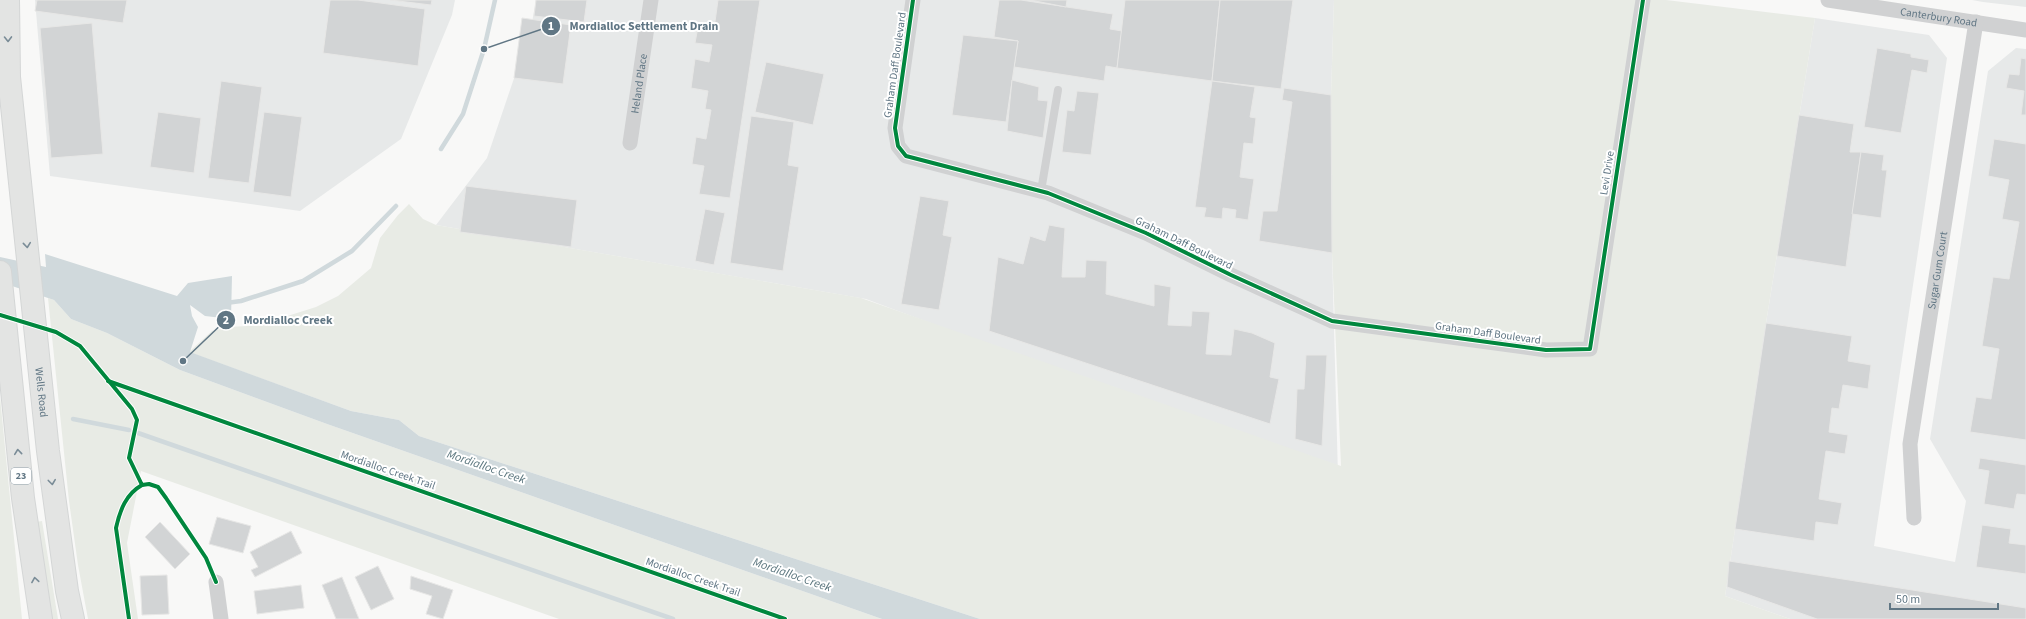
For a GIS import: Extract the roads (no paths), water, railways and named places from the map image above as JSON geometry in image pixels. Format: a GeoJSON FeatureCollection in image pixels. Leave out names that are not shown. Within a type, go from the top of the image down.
{"type":"FeatureCollection","features":[{"type":"Feature","properties":{"kind":"main road","name":"Wells Road"},"geometry":{"type":"LineString","coordinates":[[8,0],[9,77],[18,165],[57,522],[67,591],[73,619]]}},
{"type":"Feature","properties":{"kind":"main road","name":"23"},"geometry":{"type":"LineString","coordinates":[[0,272],[23,498],[41,619]]}},
{"type":"Feature","properties":{"kind":"street","name":"Heland Place"},"geometry":{"type":"LineString","coordinates":[[630,143],[651,0]]}},
{"type":"Feature","properties":{"kind":"street","name":"Graham Daff Boulevard"},"geometry":{"type":"LineString","coordinates":[[913,0],[895,128],[898,146],[906,156],[1041,191],[1146,233],[1231,275],[1332,321],[1546,350],[1590,348]]}},
{"type":"Feature","properties":{"kind":"street","name":"Levi Drive"},"geometry":{"type":"LineString","coordinates":[[1590,348],[1643,0]]}},
{"type":"Feature","properties":{"kind":"street","name":"Canterbury Road"},"geometry":{"type":"LineString","coordinates":[[1828,0],[2026,30]]}},
{"type":"Feature","properties":{"kind":"street","name":"Sugar Gum Court"},"geometry":{"type":"LineString","coordinates":[[1914,518],[1910,444],[1976,22]]}},
{"type":"Feature","properties":{"kind":"street"},"geometry":{"type":"LineString","coordinates":[[216,582],[221,619]]}},
{"type":"Feature","properties":{"kind":"lane"},"geometry":{"type":"LineString","coordinates":[[1041,191],[1058,90]]}},
{"type":"Feature","properties":{"kind":"water"},"geometry":{"type":"Polygon","coordinates":[[[45,254],[177,296],[188,283],[232,276],[231,319],[205,316],[190,305],[192,316],[198,327],[190,352],[351,411],[399,420],[419,436],[980,619],[882,619],[327,424],[180,370],[107,333],[71,319],[54,300],[0,282],[0,257],[46,267],[45,254]]]}},
{"type":"Feature","properties":{"kind":"waterway"},"geometry":{"type":"LineString","coordinates":[[441,149],[463,114],[484,49],[495,0]]}},
{"type":"Feature","properties":{"kind":"waterway"},"geometry":{"type":"LineString","coordinates":[[226,303],[241,301],[303,281],[352,251],[396,206]]}},
{"type":"Feature","properties":{"kind":"waterway"},"geometry":{"type":"LineString","coordinates":[[73,419],[129,430]]}},
{"type":"Feature","properties":{"kind":"waterway"},"geometry":{"type":"LineString","coordinates":[[138,433],[673,619]]}},
{"type":"Feature","properties":{"kind":"place","name":"Mordialloc Settlement Drain"},"geometry":{"type":"Point","coordinates":[484,49]}},
{"type":"Feature","properties":{"kind":"place","name":"Mordialloc Creek"},"geometry":{"type":"Point","coordinates":[183,361]}}]}
